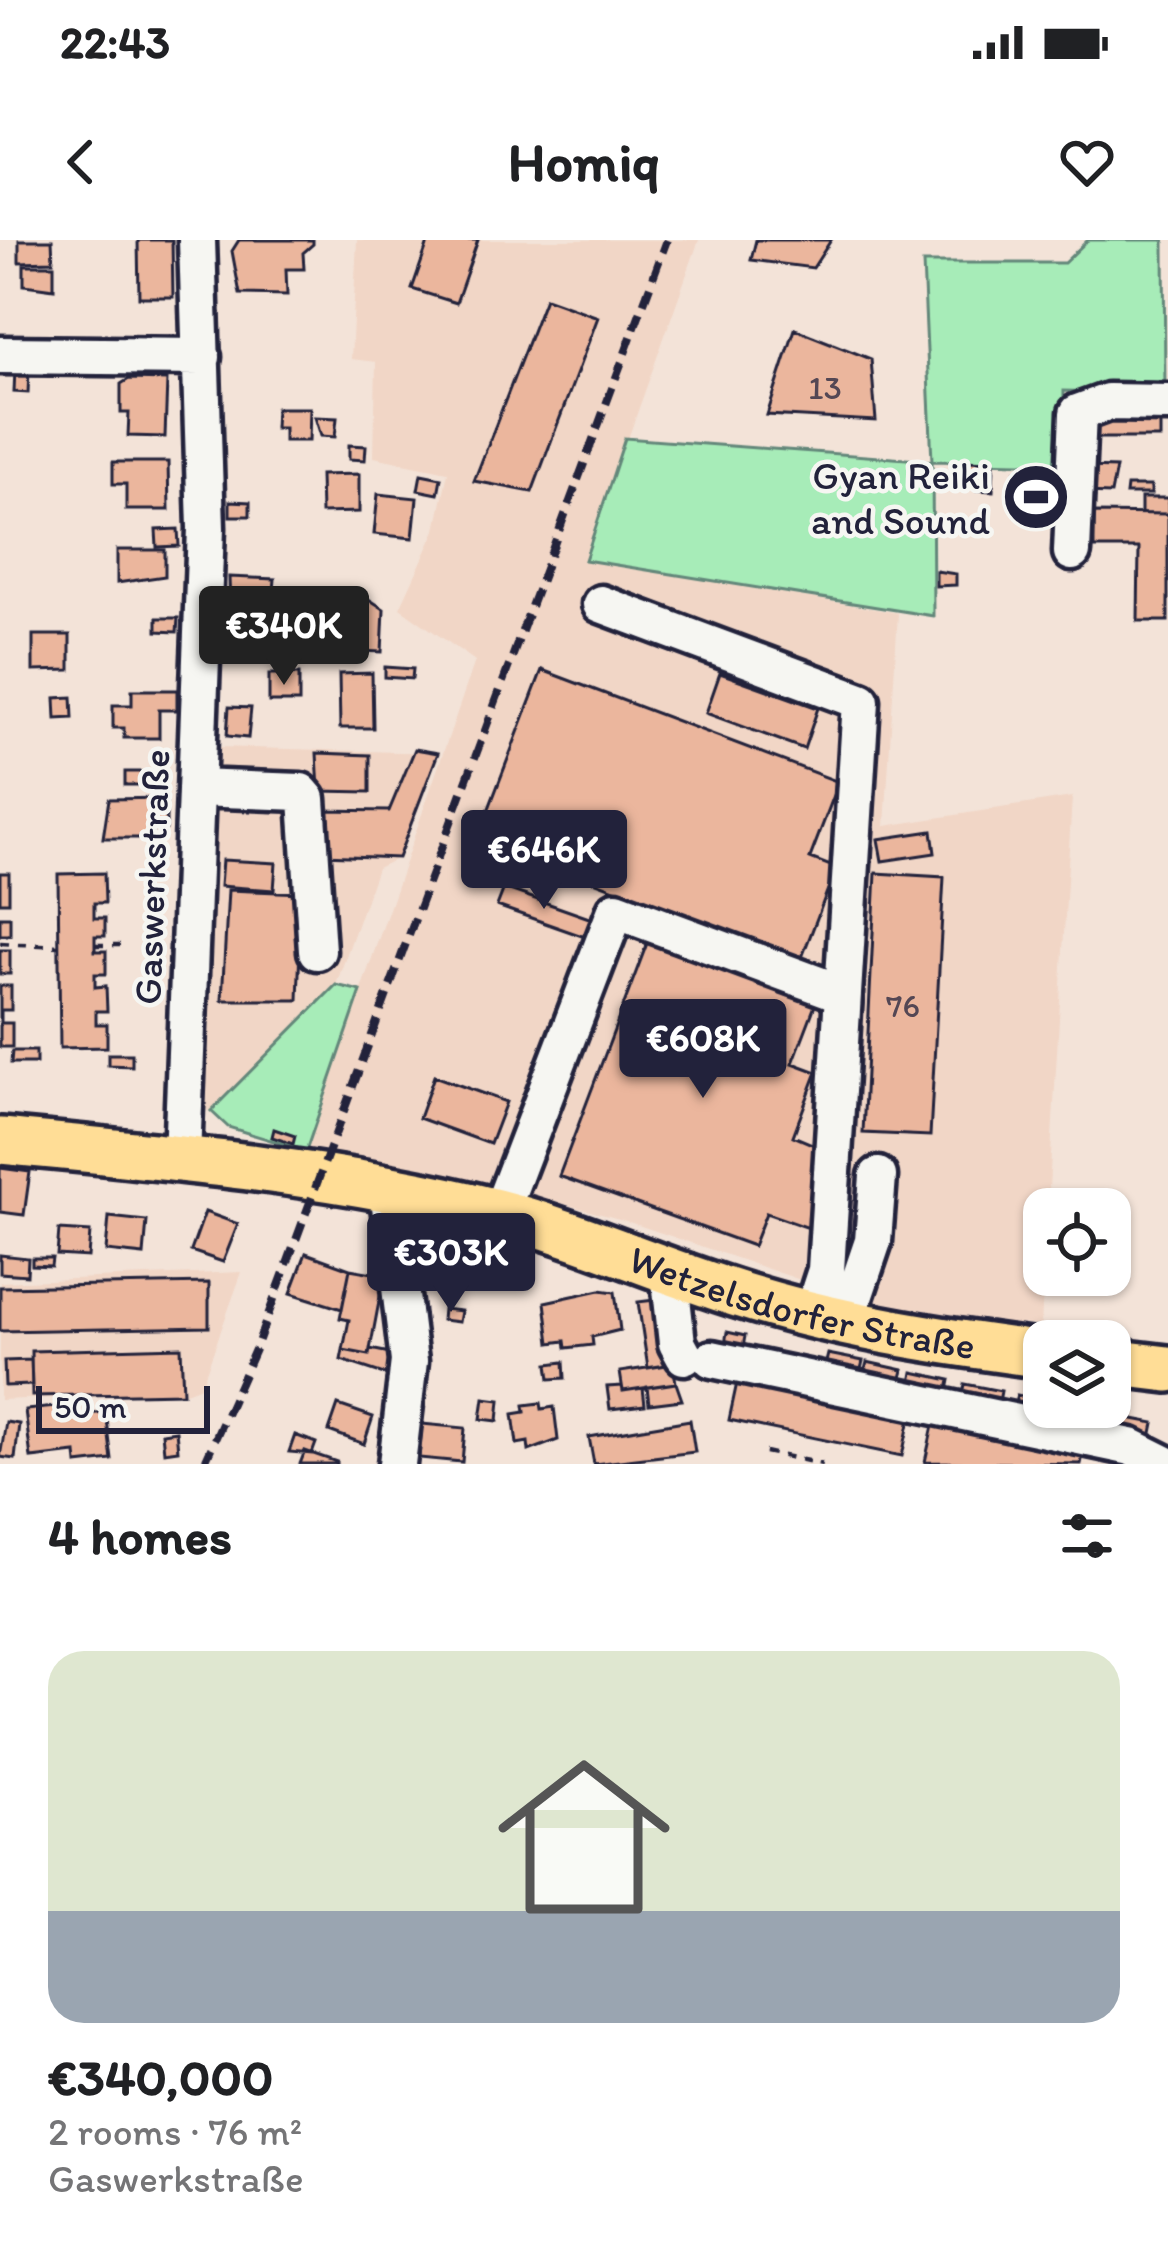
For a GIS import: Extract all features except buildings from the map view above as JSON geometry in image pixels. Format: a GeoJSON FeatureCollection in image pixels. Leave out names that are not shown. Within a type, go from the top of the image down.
{"type":"FeatureCollection","features":[{"type":"Feature","properties":{"kind":"main road","name":"Wetzelsdorfer Straße"},"geometry":{"type":"LineString","coordinates":[[0,1141],[182,1158],[388,1189],[500,1213],[829,1317],[926,1340],[1023,1352]]}},
{"type":"Feature","properties":{"kind":"main road"},"geometry":{"type":"LineString","coordinates":[[1131,1365],[1168,1369]]}},
{"type":"Feature","properties":{"kind":"street","name":"Gaswerkstraße"},"geometry":{"type":"LineString","coordinates":[[182,1158],[206,529],[196,240]]}},
{"type":"Feature","properties":{"kind":"street"},"geometry":{"type":"LineString","coordinates":[[0,356],[202,357]]}},
{"type":"Feature","properties":{"kind":"street"},"geometry":{"type":"LineString","coordinates":[[1072,552],[1078,413],[1108,402],[1168,403]]}},
{"type":"Feature","properties":{"kind":"street"},"geometry":{"type":"LineString","coordinates":[[602,604],[861,701],[826,1270],[829,1317]]}},
{"type":"Feature","properties":{"kind":"street"},"geometry":{"type":"LineString","coordinates":[[196,788],[301,792],[307,800],[317,951]]}},
{"type":"Feature","properties":{"kind":"street"},"geometry":{"type":"LineString","coordinates":[[500,1213],[616,910],[843,994]]}},
{"type":"Feature","properties":{"kind":"street"},"geometry":{"type":"LineString","coordinates":[[829,1317],[873,1240],[878,1176]]}},
{"type":"Feature","properties":{"kind":"street"},"geometry":{"type":"LineString","coordinates":[[388,1189],[392,1251],[408,1342],[397,1464]]}},
{"type":"Feature","properties":{"kind":"street"},"geometry":{"type":"LineString","coordinates":[[669,1270],[676,1343],[698,1358],[1131,1447],[1165,1464]]}},
{"type":"Feature","properties":{"kind":"path"},"geometry":{"type":"LineString","coordinates":[[0,943],[59,946]]}},
{"type":"Feature","properties":{"kind":"path"},"geometry":{"type":"LineString","coordinates":[[95,945],[120,945]]}},
{"type":"Feature","properties":{"kind":"path"},"geometry":{"type":"LineString","coordinates":[[764,1452],[822,1464]]}},
{"type":"Feature","properties":{"kind":"shaded area"},"geometry":{"type":"Polygon","coordinates":[[[357,240],[699,240],[585,559],[898,613],[885,826],[1072,797],[1049,1188],[1023,1188],[1023,1296],[1043,1296],[1041,1320],[1023,1320],[1023,1324],[969,1323],[854,1298],[623,1220],[509,1189],[349,1163],[295,1180],[475,661],[400,608],[436,530],[448,472],[374,457],[376,362],[351,359],[357,240]]]}},
{"type":"Feature","properties":{"kind":"shaded area"},"geometry":{"type":"Polygon","coordinates":[[[217,747],[438,753],[398,858],[377,868],[336,985],[211,1111],[204,1110],[217,747]]]}},
{"type":"Feature","properties":{"kind":"shaded area"},"geometry":{"type":"Polygon","coordinates":[[[242,1272],[201,1386],[183,1393],[0,1400],[0,1282],[242,1272]]]}},
{"type":"Feature","properties":{"kind":"green space"},"geometry":{"type":"Polygon","coordinates":[[[1088,240],[1164,240],[1165,393],[1064,391],[1063,464],[932,461],[923,263],[1064,263],[1088,240]]]}},
{"type":"Feature","properties":{"kind":"green space"},"geometry":{"type":"Polygon","coordinates":[[[625,438],[932,461],[933,616],[585,560],[625,438]]]}},
{"type":"Feature","properties":{"kind":"green space"},"geometry":{"type":"Polygon","coordinates":[[[336,985],[361,991],[306,1151],[228,1127],[211,1111],[336,985]]]}},
{"type":"Feature","properties":{"kind":"railway"},"geometry":{"type":"LineString","coordinates":[[204,1464],[257,1345],[667,240]]}},
{"type":"Feature","properties":{"kind":"place","name":"Gyan Reiki and Sound"},"geometry":{"type":"Point","coordinates":[1036,497]}}]}
